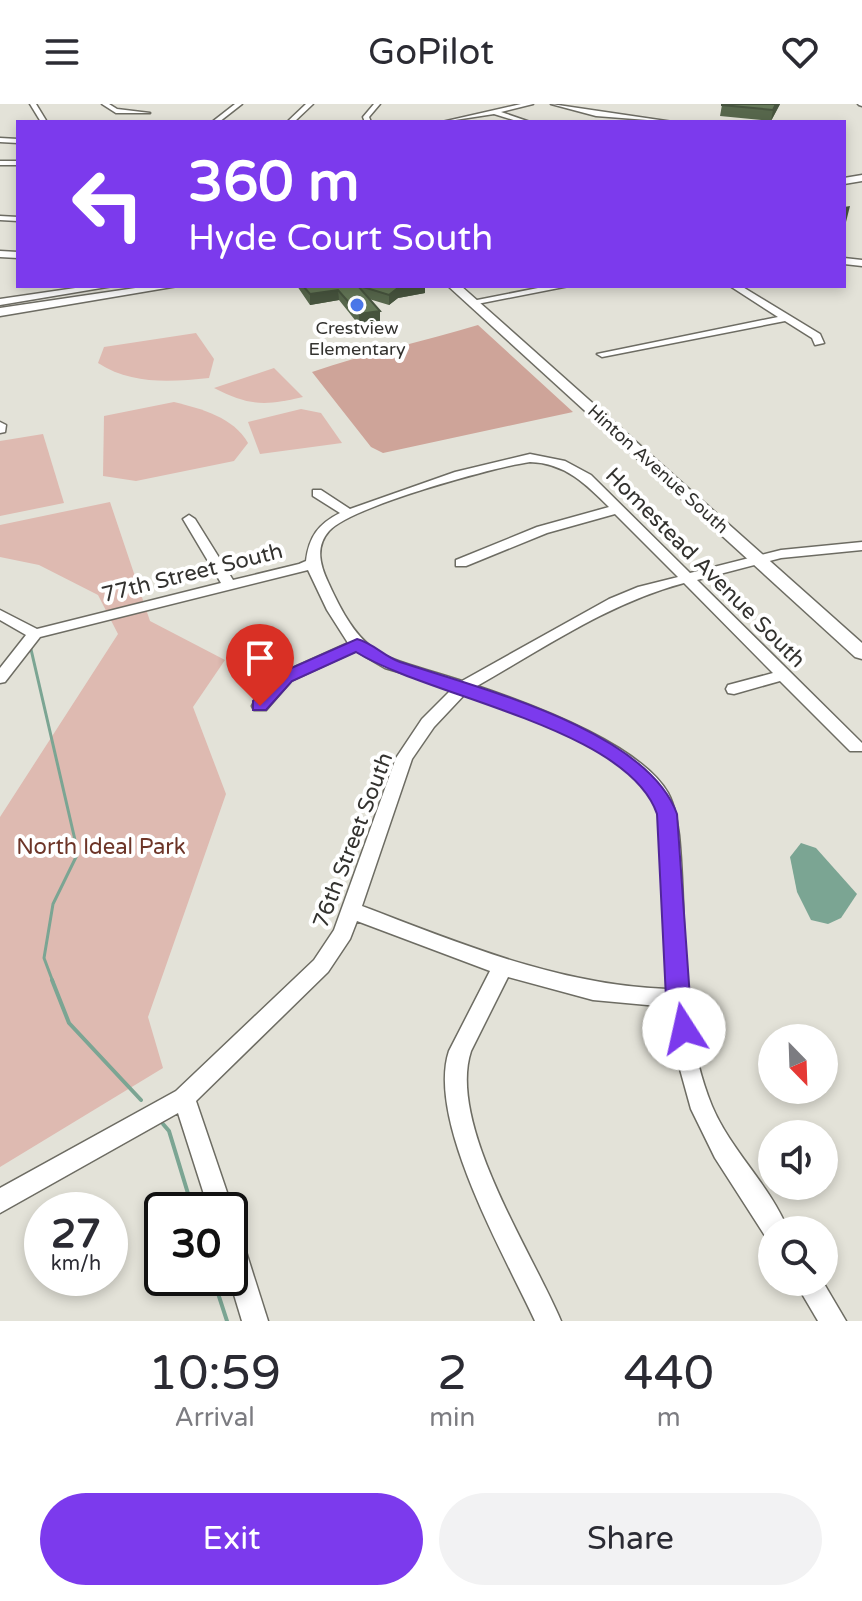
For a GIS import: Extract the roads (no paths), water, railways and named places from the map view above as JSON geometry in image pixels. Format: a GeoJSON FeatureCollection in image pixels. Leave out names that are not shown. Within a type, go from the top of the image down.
{"type":"FeatureCollection","features":[{"type":"Feature","properties":{"kind":"main road"},"geometry":{"type":"LineString","coordinates":[[0,307],[129,288]]}},
{"type":"Feature","properties":{"kind":"main road"},"geometry":{"type":"LineString","coordinates":[[0,307],[156,288]]}},
{"type":"Feature","properties":{"kind":"main road","name":"Hinton Avenue South"},"geometry":{"type":"LineString","coordinates":[[456,288],[861,651]]}},
{"type":"Feature","properties":{"kind":"street"},"geometry":{"type":"LineString","coordinates":[[105,104],[116,111],[151,111],[140,120]]}},
{"type":"Feature","properties":{"kind":"street"},"geometry":{"type":"LineString","coordinates":[[218,120],[239,104]]}},
{"type":"Feature","properties":{"kind":"street"},"geometry":{"type":"LineString","coordinates":[[292,120],[310,104]]}},
{"type":"Feature","properties":{"kind":"street"},"geometry":{"type":"LineString","coordinates":[[367,120],[366,117],[377,104]]}},
{"type":"Feature","properties":{"kind":"street"},"geometry":{"type":"LineString","coordinates":[[454,120],[530,104]]}},
{"type":"Feature","properties":{"kind":"street"},"geometry":{"type":"LineString","coordinates":[[554,104],[596,114],[648,120]]}},
{"type":"Feature","properties":{"kind":"street"},"geometry":{"type":"LineString","coordinates":[[493,111],[521,120]]}},
{"type":"Feature","properties":{"kind":"street"},"geometry":{"type":"LineString","coordinates":[[846,258],[862,263]]}},
{"type":"Feature","properties":{"kind":"street"},"geometry":{"type":"LineString","coordinates":[[0,307],[98,288]]}},
{"type":"Feature","properties":{"kind":"street"},"geometry":{"type":"LineString","coordinates":[[472,302],[552,288]]}},
{"type":"Feature","properties":{"kind":"street"},"geometry":{"type":"LineString","coordinates":[[738,288],[816,336],[819,343]]}},
{"type":"Feature","properties":{"kind":"street"},"geometry":{"type":"LineString","coordinates":[[602,354],[787,318]]}},
{"type":"Feature","properties":{"kind":"street","name":"Homestead Avenue South"},"geometry":{"type":"LineString","coordinates":[[506,461],[528,458],[563,463],[587,478],[856,747]]}},
{"type":"Feature","properties":{"kind":"street","name":"77th Street South"},"geometry":{"type":"LineString","coordinates":[[35,634],[312,563],[316,541],[325,527],[348,513],[506,461]]}},
{"type":"Feature","properties":{"kind":"street"},"geometry":{"type":"LineString","coordinates":[[317,493],[348,513]]}},
{"type":"Feature","properties":{"kind":"street"},"geometry":{"type":"LineString","coordinates":[[461,563],[542,530],[618,509]]}},
{"type":"Feature","properties":{"kind":"street"},"geometry":{"type":"LineString","coordinates":[[189,519],[229,585]]}},
{"type":"Feature","properties":{"kind":"street","name":"76th Street South"},"geometry":{"type":"LineString","coordinates":[[0,1201],[184,1098],[321,966],[343,933],[404,758],[428,723],[463,687],[614,602],[687,578],[788,552],[862,546]]}},
{"type":"Feature","properties":{"kind":"street"},"geometry":{"type":"LineString","coordinates":[[312,563],[357,645],[390,665],[463,687],[551,721],[626,762],[647,779],[661,797],[670,840],[678,998],[707,1121],[767,1216]]}},
{"type":"Feature","properties":{"kind":"street"},"geometry":{"type":"LineString","coordinates":[[0,614],[35,634],[0,678]]}},
{"type":"Feature","properties":{"kind":"street"},"geometry":{"type":"LineString","coordinates":[[260,706],[286,677],[357,645]]}},
{"type":"Feature","properties":{"kind":"street"},"geometry":{"type":"LineString","coordinates":[[734,689],[782,675]]}},
{"type":"Feature","properties":{"kind":"street"},"geometry":{"type":"LineString","coordinates":[[351,910],[502,968],[602,993],[678,998]]}},
{"type":"Feature","properties":{"kind":"street"},"geometry":{"type":"LineString","coordinates":[[502,968],[457,1062],[453,1087],[473,1154],[548,1321]]}},
{"type":"Feature","properties":{"kind":"street"},"geometry":{"type":"LineString","coordinates":[[184,1098],[215,1192]]}},
{"type":"Feature","properties":{"kind":"street"},"geometry":{"type":"LineString","coordinates":[[247,1296],[255,1321]]}},
{"type":"Feature","properties":{"kind":"street"},"geometry":{"type":"LineString","coordinates":[[817,1296],[833,1321]]}},
{"type":"Feature","properties":{"kind":"waterway"},"geometry":{"type":"LineString","coordinates":[[30,645],[78,853],[53,904],[44,958],[53,982]]}},
{"type":"Feature","properties":{"kind":"waterway"},"geometry":{"type":"LineString","coordinates":[[52,980],[69,1023],[141,1100]]}},
{"type":"Feature","properties":{"kind":"waterway"},"geometry":{"type":"LineString","coordinates":[[163,1124],[169,1131],[188,1192]]}},
{"type":"Feature","properties":{"kind":"waterway"},"geometry":{"type":"LineString","coordinates":[[219,1296],[227,1321]]}},
{"type":"Feature","properties":{"kind":"place","name":"Crestview Elementary"},"geometry":{"type":"Point","coordinates":[357,305]}},
{"type":"Feature","properties":{"kind":"park label","name":"North Ideal Park"},"geometry":{"type":"Point","coordinates":[101,846]}}]}
